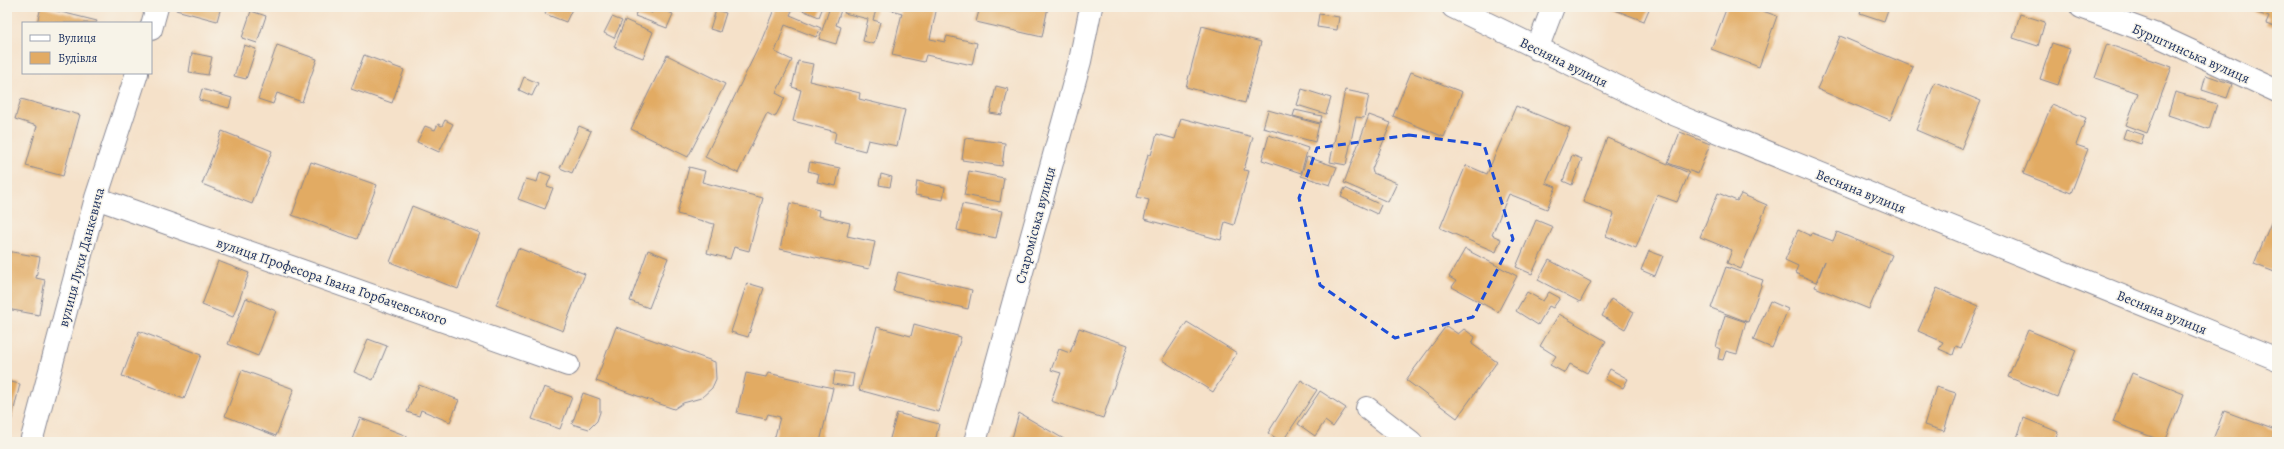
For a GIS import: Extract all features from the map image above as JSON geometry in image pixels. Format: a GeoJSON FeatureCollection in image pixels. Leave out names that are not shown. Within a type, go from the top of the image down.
{"type":"FeatureCollection","features":[{"type":"Feature","properties":{"kind":"street"},"geometry":{"type":"LineString","coordinates":[[152,25],[157,7]]}},
{"type":"Feature","properties":{"kind":"street","name":"Староміська вулиця"},"geometry":{"type":"LineString","coordinates":[[975,442],[1080,61],[1092,7]]}},
{"type":"Feature","properties":{"kind":"street","name":"Весняна вулиця"},"geometry":{"type":"LineString","coordinates":[[1452,7],[1676,115],[2277,359]]}},
{"type":"Feature","properties":{"kind":"street"},"geometry":{"type":"LineString","coordinates":[[1537,49],[1553,7]]}},
{"type":"Feature","properties":{"kind":"street","name":"Бурштинська вулиця"},"geometry":{"type":"LineString","coordinates":[[2081,7],[2154,34],[2277,91]]}},
{"type":"Feature","properties":{"kind":"street","name":"вулиця Луки Данкевича"},"geometry":{"type":"LineString","coordinates":[[32,442],[96,198],[137,74]]}},
{"type":"Feature","properties":{"kind":"street","name":"вулиця Професора Івана Горбачевського"},"geometry":{"type":"LineString","coordinates":[[96,198],[568,365]]}},
{"type":"Feature","properties":{"kind":"street"},"geometry":{"type":"LineString","coordinates":[[1367,408],[1411,442]]}},
{"type":"Feature","properties":{"kind":"highlighted area"},"geometry":{"type":"Polygon","coordinates":[[[1409,135],[1484,145],[1513,239],[1473,317],[1395,338],[1320,285],[1299,198],[1317,148],[1409,135]]]}},
{"type":"Feature","properties":{"kind":"building"},"geometry":{"type":"Polygon","coordinates":[[[41,7],[97,21],[96,22],[37,22],[41,7]]]}},
{"type":"Feature","properties":{"kind":"building"},"geometry":{"type":"Polygon","coordinates":[[[176,7],[221,7],[217,21],[176,10],[176,7]]]}},
{"type":"Feature","properties":{"kind":"building"},"geometry":{"type":"Polygon","coordinates":[[[548,7],[573,7],[566,22],[545,14],[548,7]]]}},
{"type":"Feature","properties":{"kind":"building"},"geometry":{"type":"Polygon","coordinates":[[[638,7],[652,13],[656,7],[673,14],[667,28],[635,16],[638,7]]]}},
{"type":"Feature","properties":{"kind":"building"},"geometry":{"type":"Polygon","coordinates":[[[775,7],[794,7],[790,15],[821,28],[816,37],[785,25],[775,52],[792,60],[776,93],[785,98],[775,117],[767,113],[738,173],[705,157],[760,44],[775,7]]]}},
{"type":"Feature","properties":{"kind":"building"},"geometry":{"type":"Polygon","coordinates":[[[795,7],[823,7],[819,17],[795,7]]]}},
{"type":"Feature","properties":{"kind":"building"},"geometry":{"type":"Polygon","coordinates":[[[830,7],[842,7],[836,25],[841,27],[836,44],[819,39],[830,7]]]}},
{"type":"Feature","properties":{"kind":"building"},"geometry":{"type":"Polygon","coordinates":[[[846,7],[877,7],[873,20],[880,22],[874,44],[863,41],[868,19],[844,13],[846,7]]]}},
{"type":"Feature","properties":{"kind":"building"},"geometry":{"type":"Polygon","coordinates":[[[881,7],[937,7],[930,39],[945,42],[947,36],[977,43],[972,65],[926,55],[924,62],[892,55],[902,13],[881,7]]]}},
{"type":"Feature","properties":{"kind":"building"},"geometry":{"type":"Polygon","coordinates":[[[980,7],[1048,7],[1042,37],[976,22],[980,7]]]}},
{"type":"Feature","properties":{"kind":"building"},"geometry":{"type":"Polygon","coordinates":[[[1607,7],[1650,7],[1644,21],[1607,7]]]}},
{"type":"Feature","properties":{"kind":"building"},"geometry":{"type":"Polygon","coordinates":[[[1727,7],[1761,7],[1760,10],[1777,16],[1759,67],[1711,49],[1727,7]]]}},
{"type":"Feature","properties":{"kind":"building"},"geometry":{"type":"Polygon","coordinates":[[[1862,7],[1889,7],[1884,21],[1860,13],[1862,7]]]}},
{"type":"Feature","properties":{"kind":"building"},"geometry":{"type":"Polygon","coordinates":[[[2240,7],[2277,7],[2277,28],[2266,24],[2269,17],[2240,7]]]}},
{"type":"Feature","properties":{"kind":"building"},"geometry":{"type":"Polygon","coordinates":[[[716,10],[726,13],[720,32],[710,29],[716,10]]]}},
{"type":"Feature","properties":{"kind":"building"},"geometry":{"type":"Polygon","coordinates":[[[251,11],[266,16],[257,43],[242,38],[251,11]]]}},
{"type":"Feature","properties":{"kind":"building"},"geometry":{"type":"Polygon","coordinates":[[[1319,14],[1339,17],[1337,30],[1317,27],[1319,14]]]}},
{"type":"Feature","properties":{"kind":"building"},"geometry":{"type":"Polygon","coordinates":[[[2020,14],[2045,22],[2038,46],[2013,38],[2020,14]]]}},
{"type":"Feature","properties":{"kind":"building"},"geometry":{"type":"Polygon","coordinates":[[[612,17],[622,21],[614,38],[604,33],[612,17]]]}},
{"type":"Feature","properties":{"kind":"building"},"geometry":{"type":"Polygon","coordinates":[[[625,20],[653,32],[643,58],[614,47],[625,20]]]}},
{"type":"Feature","properties":{"kind":"building"},"geometry":{"type":"Polygon","coordinates":[[[1202,26],[1261,42],[1245,103],[1186,87],[1202,26]]]}},
{"type":"Feature","properties":{"kind":"building"},"geometry":{"type":"Polygon","coordinates":[[[1840,36],[1913,67],[1890,120],[1817,89],[1840,36]]]}},
{"type":"Feature","properties":{"kind":"building"},"geometry":{"type":"Polygon","coordinates":[[[2052,43],[2070,49],[2058,85],[2040,79],[2052,43]]]}},
{"type":"Feature","properties":{"kind":"building"},"geometry":{"type":"Polygon","coordinates":[[[2107,44],[2172,67],[2147,133],[2126,125],[2138,93],[2095,78],[2107,44]]]}},
{"type":"Feature","properties":{"kind":"building"},"geometry":{"type":"Polygon","coordinates":[[[244,45],[256,49],[246,79],[234,76],[244,45]]]}},
{"type":"Feature","properties":{"kind":"building"},"geometry":{"type":"Polygon","coordinates":[[[277,45],[317,59],[302,102],[277,93],[273,104],[258,99],[277,45]]]}},
{"type":"Feature","properties":{"kind":"building"},"geometry":{"type":"Polygon","coordinates":[[[192,53],[212,57],[208,75],[189,72],[192,53]]]}},
{"type":"Feature","properties":{"kind":"building"},"geometry":{"type":"Polygon","coordinates":[[[364,55],[404,70],[392,103],[351,89],[364,55]]]}},
{"type":"Feature","properties":{"kind":"building"},"geometry":{"type":"Polygon","coordinates":[[[667,55],[725,84],[688,157],[631,129],[667,55]]]}},
{"type":"Feature","properties":{"kind":"building"},"geometry":{"type":"Polygon","coordinates":[[[798,61],[813,64],[809,81],[860,93],[859,99],[905,110],[897,146],[868,140],[865,151],[834,143],[836,132],[793,121],[801,90],[792,87],[798,61]]]}},
{"type":"Feature","properties":{"kind":"building"},"geometry":{"type":"Polygon","coordinates":[[[7,72],[12,73],[8,90],[7,90],[7,72]]]}},
{"type":"Feature","properties":{"kind":"building"},"geometry":{"type":"Polygon","coordinates":[[[1411,72],[1462,92],[1444,137],[1393,116],[1411,72]]]}},
{"type":"Feature","properties":{"kind":"building"},"geometry":{"type":"Polygon","coordinates":[[[2206,75],[2232,84],[2227,98],[2202,90],[2206,75]]]}},
{"type":"Feature","properties":{"kind":"building"},"geometry":{"type":"Polygon","coordinates":[[[524,77],[538,83],[532,96],[519,90],[524,77]]]}},
{"type":"Feature","properties":{"kind":"building"},"geometry":{"type":"Polygon","coordinates":[[[1935,82],[1981,101],[1961,149],[1916,130],[1935,82]]]}},
{"type":"Feature","properties":{"kind":"building"},"geometry":{"type":"Polygon","coordinates":[[[996,86],[1008,89],[1002,115],[990,113],[996,86]]]}},
{"type":"Feature","properties":{"kind":"building"},"geometry":{"type":"Polygon","coordinates":[[[202,89],[232,98],[229,108],[199,100],[202,89]]]}},
{"type":"Feature","properties":{"kind":"building"},"geometry":{"type":"Polygon","coordinates":[[[1302,89],[1331,98],[1326,114],[1297,105],[1302,89]]]}},
{"type":"Feature","properties":{"kind":"building"},"geometry":{"type":"Polygon","coordinates":[[[1345,90],[1369,95],[1364,118],[1356,117],[1346,165],[1330,162],[1345,90]]]}},
{"type":"Feature","properties":{"kind":"building"},"geometry":{"type":"Polygon","coordinates":[[[2175,92],[2217,104],[2209,129],[2168,115],[2175,92]]]}},
{"type":"Feature","properties":{"kind":"building"},"geometry":{"type":"Polygon","coordinates":[[[21,99],[80,115],[63,176],[26,166],[37,126],[15,119],[21,99]]]}},
{"type":"Feature","properties":{"kind":"building"},"geometry":{"type":"Polygon","coordinates":[[[2052,104],[2086,118],[2076,145],[2088,149],[2071,193],[2023,174],[2052,104]]]}},
{"type":"Feature","properties":{"kind":"building"},"geometry":{"type":"Polygon","coordinates":[[[1516,106],[1570,128],[1546,183],[1556,187],[1547,209],[1509,194],[1492,235],[1501,239],[1496,252],[1440,228],[1466,165],[1487,174],[1516,106]]]}},
{"type":"Feature","properties":{"kind":"building"},"geometry":{"type":"Polygon","coordinates":[[[1268,110],[1319,124],[1315,142],[1263,128],[1268,110]]]}},
{"type":"Feature","properties":{"kind":"building"},"geometry":{"type":"Polygon","coordinates":[[[1295,110],[1322,116],[1320,123],[1293,116],[1295,110]]]}},
{"type":"Feature","properties":{"kind":"building"},"geometry":{"type":"Polygon","coordinates":[[[1369,115],[1391,123],[1372,169],[1373,173],[1397,183],[1388,202],[1344,183],[1369,115]]]}},
{"type":"Feature","properties":{"kind":"building"},"geometry":{"type":"Polygon","coordinates":[[[1181,118],[1253,137],[1244,170],[1249,171],[1234,225],[1225,222],[1221,240],[1144,219],[1149,200],[1137,197],[1148,154],[1151,155],[1157,134],[1175,139],[1181,118]]]}},
{"type":"Feature","properties":{"kind":"building"},"geometry":{"type":"Polygon","coordinates":[[[445,120],[453,124],[439,152],[417,142],[425,126],[435,130],[438,124],[442,126],[445,120]]]}},
{"type":"Feature","properties":{"kind":"building"},"geometry":{"type":"Polygon","coordinates":[[[579,126],[591,131],[572,173],[560,168],[579,126]]]}},
{"type":"Feature","properties":{"kind":"building"},"geometry":{"type":"Polygon","coordinates":[[[2126,129],[2144,135],[2141,144],[2123,138],[2126,129]]]}},
{"type":"Feature","properties":{"kind":"building"},"geometry":{"type":"Polygon","coordinates":[[[222,131],[272,151],[252,204],[202,184],[222,131]]]}},
{"type":"Feature","properties":{"kind":"building"},"geometry":{"type":"Polygon","coordinates":[[[1680,132],[1710,144],[1698,174],[1668,163],[1680,132]]]}},
{"type":"Feature","properties":{"kind":"building"},"geometry":{"type":"Polygon","coordinates":[[[1269,135],[1308,148],[1301,173],[1262,160],[1269,135]]]}},
{"type":"Feature","properties":{"kind":"building"},"geometry":{"type":"Polygon","coordinates":[[[965,138],[1005,143],[1002,166],[962,160],[965,138]]]}},
{"type":"Feature","properties":{"kind":"building"},"geometry":{"type":"Polygon","coordinates":[[[1607,138],[1689,173],[1677,202],[1657,195],[1636,248],[1606,236],[1614,214],[1583,202],[1607,138]]]}},
{"type":"Feature","properties":{"kind":"building"},"geometry":{"type":"Polygon","coordinates":[[[1572,155],[1582,159],[1572,185],[1563,181],[1572,155]]]}},
{"type":"Feature","properties":{"kind":"building"},"geometry":{"type":"Polygon","coordinates":[[[1307,157],[1337,167],[1330,185],[1301,176],[1307,157]]]}},
{"type":"Feature","properties":{"kind":"building"},"geometry":{"type":"Polygon","coordinates":[[[311,162],[377,185],[357,239],[292,215],[311,162]]]}},
{"type":"Feature","properties":{"kind":"building"},"geometry":{"type":"Polygon","coordinates":[[[810,162],[840,168],[836,186],[817,182],[819,174],[808,171],[810,162]]]}},
{"type":"Feature","properties":{"kind":"building"},"geometry":{"type":"Polygon","coordinates":[[[689,167],[705,171],[702,182],[763,198],[749,251],[734,247],[730,259],[707,253],[714,224],[677,214],[689,167]]]}},
{"type":"Feature","properties":{"kind":"building"},"geometry":{"type":"Polygon","coordinates":[[[969,171],[1004,178],[1000,202],[964,195],[969,171]]]}},
{"type":"Feature","properties":{"kind":"building"},"geometry":{"type":"Polygon","coordinates":[[[540,172],[551,176],[547,186],[553,188],[545,209],[518,199],[526,179],[537,182],[540,172]]]}},
{"type":"Feature","properties":{"kind":"building"},"geometry":{"type":"Polygon","coordinates":[[[881,174],[892,177],[890,187],[879,185],[881,174]]]}},
{"type":"Feature","properties":{"kind":"building"},"geometry":{"type":"Polygon","coordinates":[[[917,181],[945,187],[943,200],[915,195],[917,181]]]}},
{"type":"Feature","properties":{"kind":"building"},"geometry":{"type":"Polygon","coordinates":[[[1345,188],[1381,205],[1377,214],[1341,197],[1345,188]]]}},
{"type":"Feature","properties":{"kind":"building"},"geometry":{"type":"Polygon","coordinates":[[[1718,193],[1737,201],[1741,194],[1767,205],[1741,269],[1727,263],[1732,250],[1700,237],[1718,193]]]}},
{"type":"Feature","properties":{"kind":"building"},"geometry":{"type":"Polygon","coordinates":[[[790,203],[819,210],[818,216],[850,223],[847,236],[875,242],[869,269],[780,249],[790,203]]]}},
{"type":"Feature","properties":{"kind":"building"},"geometry":{"type":"Polygon","coordinates":[[[962,204],[1002,211],[996,238],[957,230],[962,204]]]}},
{"type":"Feature","properties":{"kind":"building"},"geometry":{"type":"Polygon","coordinates":[[[412,206],[480,233],[458,289],[390,262],[412,206]]]}},
{"type":"Feature","properties":{"kind":"building"},"geometry":{"type":"Polygon","coordinates":[[[2277,208],[2277,273],[2254,264],[2277,208]]]}},
{"type":"Feature","properties":{"kind":"building"},"geometry":{"type":"Polygon","coordinates":[[[1536,220],[1553,227],[1532,274],[1516,267],[1536,220]]]}},
{"type":"Feature","properties":{"kind":"building"},"geometry":{"type":"Polygon","coordinates":[[[1798,230],[1811,236],[1812,233],[1833,241],[1837,232],[1892,255],[1869,309],[1815,287],[1825,261],[1816,282],[1795,273],[1798,266],[1785,260],[1798,230]]]}},
{"type":"Feature","properties":{"kind":"building"},"geometry":{"type":"Polygon","coordinates":[[[518,248],[585,274],[563,331],[496,305],[518,248]]]}},
{"type":"Feature","properties":{"kind":"building"},"geometry":{"type":"Polygon","coordinates":[[[1465,249],[1517,276],[1498,312],[1452,287],[1456,281],[1449,277],[1465,249]]]}},
{"type":"Feature","properties":{"kind":"building"},"geometry":{"type":"Polygon","coordinates":[[[648,250],[668,258],[649,308],[630,301],[648,250]]]}},
{"type":"Feature","properties":{"kind":"building"},"geometry":{"type":"Polygon","coordinates":[[[7,251],[40,257],[36,278],[45,280],[39,315],[7,309],[7,251]]]}},
{"type":"Feature","properties":{"kind":"building"},"geometry":{"type":"Polygon","coordinates":[[[1649,251],[1663,256],[1655,276],[1641,270],[1649,251]]]}},
{"type":"Feature","properties":{"kind":"building"},"geometry":{"type":"Polygon","coordinates":[[[1549,260],[1591,282],[1580,302],[1538,280],[1549,260]]]}},
{"type":"Feature","properties":{"kind":"building"},"geometry":{"type":"Polygon","coordinates":[[[218,261],[249,273],[233,317],[202,305],[218,261]]]}},
{"type":"Feature","properties":{"kind":"building"},"geometry":{"type":"Polygon","coordinates":[[[1726,267],[1763,280],[1748,322],[1711,308],[1726,267]]]}},
{"type":"Feature","properties":{"kind":"building"},"geometry":{"type":"Polygon","coordinates":[[[898,272],[972,290],[968,309],[893,291],[898,272]]]}},
{"type":"Feature","properties":{"kind":"building"},"geometry":{"type":"Polygon","coordinates":[[[747,283],[764,288],[748,337],[731,332],[747,283]]]}},
{"type":"Feature","properties":{"kind":"building"},"geometry":{"type":"Polygon","coordinates":[[[1937,288],[1979,306],[1961,348],[1956,346],[1953,355],[1939,349],[1943,342],[1918,331],[1937,288]]]}},
{"type":"Feature","properties":{"kind":"building"},"geometry":{"type":"Polygon","coordinates":[[[1527,292],[1543,301],[1549,292],[1560,298],[1553,308],[1549,306],[1538,325],[1516,311],[1527,292]]]}},
{"type":"Feature","properties":{"kind":"building"},"geometry":{"type":"Polygon","coordinates":[[[246,298],[276,311],[258,356],[228,344],[246,298]]]}},
{"type":"Feature","properties":{"kind":"building"},"geometry":{"type":"Polygon","coordinates":[[[1611,299],[1634,312],[1625,329],[1602,316],[1611,299]]]}},
{"type":"Feature","properties":{"kind":"building"},"geometry":{"type":"Polygon","coordinates":[[[1770,301],[1788,309],[1772,348],[1753,340],[1770,301]]]}},
{"type":"Feature","properties":{"kind":"building"},"geometry":{"type":"Polygon","coordinates":[[[1559,314],[1606,341],[1587,373],[1570,364],[1565,373],[1550,365],[1556,356],[1540,346],[1559,314]]]}},
{"type":"Feature","properties":{"kind":"building"},"geometry":{"type":"Polygon","coordinates":[[[1725,315],[1746,322],[1737,354],[1726,351],[1723,360],[1718,359],[1720,349],[1716,347],[1725,315]]]}},
{"type":"Feature","properties":{"kind":"building"},"geometry":{"type":"Polygon","coordinates":[[[1187,322],[1237,353],[1213,392],[1162,360],[1187,322]]]}},
{"type":"Feature","properties":{"kind":"building"},"geometry":{"type":"Polygon","coordinates":[[[914,324],[961,337],[939,412],[859,390],[877,327],[911,336],[914,324]]]}},
{"type":"Feature","properties":{"kind":"building"},"geometry":{"type":"Polygon","coordinates":[[[1446,326],[1458,334],[1464,329],[1475,337],[1472,344],[1497,362],[1457,418],[1406,380],[1446,326]]]}},
{"type":"Feature","properties":{"kind":"building"},"geometry":{"type":"Polygon","coordinates":[[[616,327],[715,362],[716,379],[712,388],[701,398],[683,403],[674,409],[596,381],[616,327]]]}},
{"type":"Feature","properties":{"kind":"building"},"geometry":{"type":"Polygon","coordinates":[[[1079,328],[1128,345],[1103,418],[1051,401],[1061,373],[1051,370],[1059,349],[1070,353],[1079,328]]]}},
{"type":"Feature","properties":{"kind":"building"},"geometry":{"type":"Polygon","coordinates":[[[2028,330],[2076,350],[2057,397],[2008,377],[2028,330]]]}},
{"type":"Feature","properties":{"kind":"building"},"geometry":{"type":"Polygon","coordinates":[[[139,331],[201,355],[184,399],[122,376],[139,331]]]}},
{"type":"Feature","properties":{"kind":"building"},"geometry":{"type":"Polygon","coordinates":[[[368,339],[387,346],[373,380],[354,372],[368,339]]]}},
{"type":"Feature","properties":{"kind":"building"},"geometry":{"type":"Polygon","coordinates":[[[1610,369],[1628,379],[1623,388],[1605,379],[1610,369]]]}},
{"type":"Feature","properties":{"kind":"building"},"geometry":{"type":"Polygon","coordinates":[[[242,370],[294,389],[276,436],[225,416],[242,370]]]}},
{"type":"Feature","properties":{"kind":"building"},"geometry":{"type":"Polygon","coordinates":[[[835,371],[854,374],[852,387],[833,384],[835,371]]]}},
{"type":"Feature","properties":{"kind":"building"},"geometry":{"type":"Polygon","coordinates":[[[746,373],[766,377],[768,373],[833,388],[820,442],[785,442],[774,440],[780,417],[768,414],[766,419],[737,413],[746,373]]]}},
{"type":"Feature","properties":{"kind":"building"},"geometry":{"type":"Polygon","coordinates":[[[2132,373],[2184,394],[2165,442],[2113,422],[2132,373]]]}},
{"type":"Feature","properties":{"kind":"building"},"geometry":{"type":"Polygon","coordinates":[[[1301,380],[1317,390],[1282,442],[1268,433],[1301,380]]]}},
{"type":"Feature","properties":{"kind":"building"},"geometry":{"type":"Polygon","coordinates":[[[7,381],[20,384],[10,426],[7,425],[7,381]]]}},
{"type":"Feature","properties":{"kind":"building"},"geometry":{"type":"Polygon","coordinates":[[[419,385],[459,400],[450,422],[421,410],[419,416],[407,412],[419,385]]]}},
{"type":"Feature","properties":{"kind":"building"},"geometry":{"type":"Polygon","coordinates":[[[544,387],[572,397],[560,429],[532,419],[544,387]]]}},
{"type":"Feature","properties":{"kind":"building"},"geometry":{"type":"Polygon","coordinates":[[[1936,387],[1956,393],[1944,431],[1924,425],[1936,387]]]}},
{"type":"Feature","properties":{"kind":"building"},"geometry":{"type":"Polygon","coordinates":[[[1320,391],[1346,408],[1333,427],[1325,421],[1315,436],[1298,424],[1320,391]]]}},
{"type":"Feature","properties":{"kind":"building"},"geometry":{"type":"Polygon","coordinates":[[[583,393],[600,399],[600,412],[597,421],[589,429],[572,424],[583,393]]]}},
{"type":"Feature","properties":{"kind":"building"},"geometry":{"type":"Polygon","coordinates":[[[2224,411],[2275,430],[2271,442],[2212,442],[2224,411]]]}},
{"type":"Feature","properties":{"kind":"building"},"geometry":{"type":"Polygon","coordinates":[[[897,413],[939,424],[935,442],[889,442],[897,413]]]}},
{"type":"Feature","properties":{"kind":"building"},"geometry":{"type":"Polygon","coordinates":[[[1019,413],[1069,442],[1011,442],[1019,413]]]}},
{"type":"Feature","properties":{"kind":"building"},"geometry":{"type":"Polygon","coordinates":[[[360,418],[407,436],[405,442],[351,442],[360,418]]]}},
{"type":"Feature","properties":{"kind":"building"},"geometry":{"type":"Polygon","coordinates":[[[2024,418],[2058,432],[2054,442],[2024,442],[2017,438],[2024,418]]]}}]}
